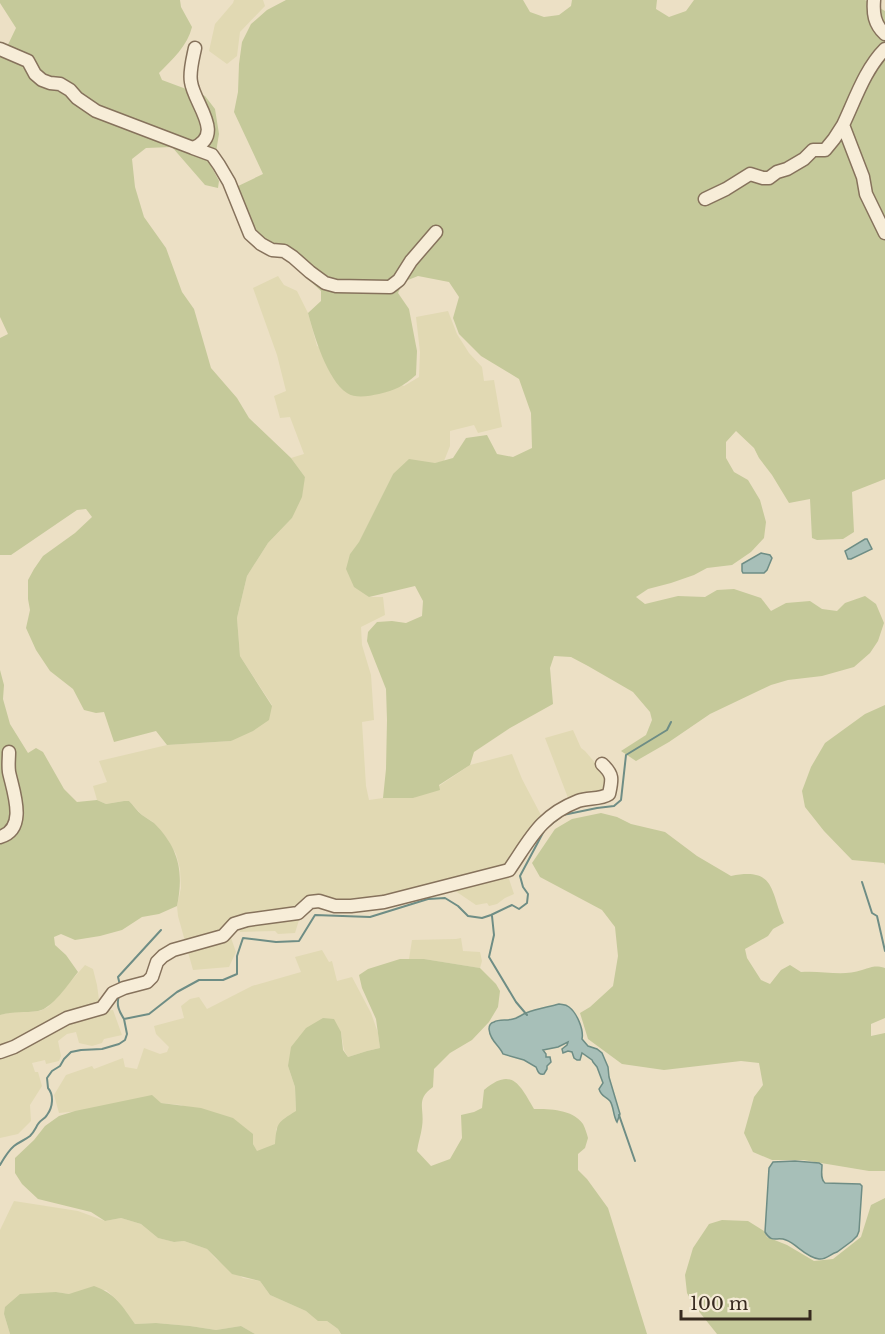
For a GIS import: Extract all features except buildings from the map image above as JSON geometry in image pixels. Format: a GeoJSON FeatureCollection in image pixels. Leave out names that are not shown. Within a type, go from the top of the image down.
{"type":"FeatureCollection","features":[{"type":"Feature","properties":{"kind":"street"},"geometry":{"type":"LineString","coordinates":[[874,0],[873,14],[879,29],[885,33]]}},
{"type":"Feature","properties":{"kind":"street"},"geometry":{"type":"LineString","coordinates":[[193,148],[200,146],[208,134],[208,123],[190,80],[195,48]]}},
{"type":"Feature","properties":{"kind":"street"},"geometry":{"type":"LineString","coordinates":[[0,49],[28,61],[35,74],[42,80],[60,84],[96,111],[212,155],[229,182],[250,234],[272,250],[284,252],[293,257],[325,283],[336,286],[390,287],[399,280],[411,261],[436,232]]}},
{"type":"Feature","properties":{"kind":"street"},"geometry":{"type":"LineString","coordinates":[[705,199],[750,174],[769,178],[804,159],[813,150],[825,150],[843,125],[865,79],[885,49]]}},
{"type":"Feature","properties":{"kind":"street"},"geometry":{"type":"LineString","coordinates":[[843,125],[863,177],[866,194],[885,233]]}},
{"type":"Feature","properties":{"kind":"street"},"geometry":{"type":"LineString","coordinates":[[0,837],[9,833],[16,818],[14,794],[8,768],[9,752]]}},
{"type":"Feature","properties":{"kind":"street"},"geometry":{"type":"LineString","coordinates":[[0,1052],[68,1018],[102,1008],[113,993],[147,982],[152,977],[157,962],[163,956],[173,950],[223,936],[234,924],[298,913],[310,902],[319,901],[335,906],[351,906],[384,902],[509,870],[535,830],[552,815],[580,800],[604,797],[609,794],[612,779],[602,764]]}},
{"type":"Feature","properties":{"kind":"shaded area"},"geometry":{"type":"Polygon","coordinates":[[[234,0],[263,0],[265,6],[240,32],[237,56],[227,64],[209,51],[215,24],[234,0]]]}},
{"type":"Feature","properties":{"kind":"shaded area"},"geometry":{"type":"Polygon","coordinates":[[[278,276],[284,285],[297,291],[308,313],[317,346],[404,386],[419,377],[420,352],[416,317],[448,311],[457,334],[469,353],[482,367],[484,381],[494,380],[502,427],[478,433],[474,425],[450,431],[450,446],[444,461],[393,474],[359,543],[350,554],[369,597],[383,597],[385,615],[361,627],[362,645],[371,675],[374,720],[362,722],[366,786],[369,800],[413,798],[439,786],[470,765],[512,754],[543,819],[517,847],[520,857],[507,873],[514,894],[497,904],[476,905],[448,886],[332,906],[303,907],[295,933],[240,932],[238,921],[230,935],[236,952],[229,967],[193,970],[178,916],[177,906],[181,888],[176,854],[153,822],[142,815],[129,801],[106,804],[97,800],[93,786],[107,782],[99,761],[167,745],[231,741],[272,705],[240,656],[237,618],[247,576],[268,543],[292,518],[305,477],[291,458],[304,454],[290,417],[280,418],[274,396],[286,391],[277,355],[253,288],[278,276]]]}},
{"type":"Feature","properties":{"kind":"shaded area"},"geometry":{"type":"Polygon","coordinates":[[[573,730],[581,748],[607,772],[604,794],[570,803],[545,738],[573,730]]]}},
{"type":"Feature","properties":{"kind":"shaded area"},"geometry":{"type":"Polygon","coordinates":[[[461,938],[463,951],[480,952],[482,961],[480,968],[424,959],[409,959],[412,940],[461,938]]]}},
{"type":"Feature","properties":{"kind":"shaded area"},"geometry":{"type":"Polygon","coordinates":[[[322,950],[329,962],[332,961],[337,981],[352,977],[371,1013],[380,1048],[348,1057],[344,1050],[341,1032],[288,1066],[295,1087],[296,1112],[276,1129],[276,1144],[257,1152],[253,1144],[181,1105],[161,1103],[59,1113],[54,1095],[66,1075],[92,1066],[94,1069],[123,1058],[125,1067],[137,1069],[144,1048],[160,1054],[167,1052],[169,1047],[156,1034],[154,1026],[184,1018],[181,1006],[190,999],[199,997],[207,1009],[252,986],[301,972],[295,957],[322,950]]]}},
{"type":"Feature","properties":{"kind":"shaded area"},"geometry":{"type":"Polygon","coordinates":[[[85,965],[93,969],[100,1007],[0,1050],[0,1015],[40,1011],[48,1007],[85,965]]]}},
{"type":"Feature","properties":{"kind":"shaded area"},"geometry":{"type":"Polygon","coordinates":[[[113,1010],[122,1035],[104,1039],[102,1043],[92,1046],[79,1043],[76,1032],[67,1034],[58,1041],[61,1056],[59,1061],[46,1064],[45,1060],[32,1063],[35,1072],[38,1072],[42,1086],[30,1105],[31,1121],[18,1134],[0,1138],[0,1054],[69,1020],[100,1011],[113,1010]]]}},
{"type":"Feature","properties":{"kind":"shaded area"},"geometry":{"type":"Polygon","coordinates":[[[14,1201],[78,1211],[105,1221],[121,1218],[141,1224],[158,1238],[174,1242],[184,1241],[207,1249],[216,1259],[243,1278],[260,1281],[270,1295],[306,1311],[318,1320],[327,1321],[341,1334],[255,1334],[241,1326],[216,1330],[156,1323],[135,1324],[106,1290],[69,1294],[56,1292],[4,1314],[10,1334],[0,1334],[0,1230],[14,1201]]]}},
{"type":"Feature","properties":{"kind":"green space"},"geometry":{"type":"Polygon","coordinates":[[[0,0],[180,0],[181,7],[192,27],[183,46],[159,73],[162,80],[205,96],[215,109],[219,134],[216,152],[210,164],[219,181],[218,188],[205,185],[172,147],[146,148],[132,159],[135,187],[144,217],[166,248],[182,292],[194,309],[211,368],[237,398],[249,418],[291,458],[305,477],[302,497],[292,518],[268,543],[247,576],[237,618],[240,656],[272,706],[269,720],[253,731],[231,741],[167,745],[156,731],[114,742],[104,712],[84,710],[73,689],[50,671],[36,650],[26,628],[30,610],[28,580],[43,556],[75,533],[92,517],[86,509],[77,510],[11,555],[0,555],[0,338],[8,334],[0,317],[0,53],[3,55],[16,28],[0,0]]]}},
{"type":"Feature","properties":{"kind":"green space"},"geometry":{"type":"Polygon","coordinates":[[[286,0],[523,0],[530,12],[544,17],[559,15],[571,6],[572,0],[657,0],[656,9],[669,17],[686,11],[694,0],[865,0],[885,11],[885,479],[852,492],[854,532],[843,539],[817,540],[812,538],[810,499],[789,503],[754,448],[736,431],[726,442],[726,458],[734,472],[748,480],[760,500],[766,522],[764,538],[751,552],[732,565],[707,568],[694,575],[648,589],[636,597],[645,604],[678,596],[705,597],[717,590],[734,589],[761,598],[771,611],[786,603],[810,601],[822,609],[837,611],[845,603],[865,596],[876,604],[884,623],[878,641],[870,653],[854,667],[822,676],[788,680],[771,685],[710,714],[636,761],[621,751],[646,735],[652,720],[650,712],[633,692],[571,657],[554,656],[550,668],[553,704],[510,728],[474,752],[470,765],[439,785],[440,790],[413,798],[383,798],[386,769],[386,689],[367,641],[368,632],[377,622],[406,623],[422,616],[423,601],[415,586],[369,597],[354,587],[346,569],[350,554],[359,542],[393,474],[409,459],[435,463],[453,458],[466,438],[487,435],[497,454],[513,457],[532,448],[531,413],[519,379],[481,356],[459,334],[453,318],[459,297],[449,282],[418,276],[403,282],[398,293],[409,309],[417,351],[416,375],[407,382],[379,394],[354,396],[340,387],[327,368],[308,313],[321,301],[321,291],[283,256],[252,232],[234,188],[263,174],[234,112],[242,42],[251,24],[267,10],[286,0]]]}},
{"type":"Feature","properties":{"kind":"green space"},"geometry":{"type":"Polygon","coordinates":[[[0,670],[4,685],[3,699],[10,724],[28,753],[36,748],[43,752],[64,789],[77,802],[97,800],[106,804],[129,801],[154,823],[169,842],[178,861],[180,882],[177,906],[159,914],[142,917],[122,930],[100,936],[75,940],[61,934],[54,937],[55,945],[66,955],[78,972],[49,1006],[38,1011],[0,1015],[0,670]]]}},
{"type":"Feature","properties":{"kind":"green space"},"geometry":{"type":"Polygon","coordinates":[[[885,705],[885,865],[884,863],[852,860],[805,807],[802,791],[811,767],[825,743],[865,714],[885,705]]]}},
{"type":"Feature","properties":{"kind":"green space"},"geometry":{"type":"Polygon","coordinates":[[[601,813],[631,824],[665,832],[697,856],[731,876],[746,874],[764,878],[773,892],[784,923],[773,929],[768,936],[745,949],[747,958],[761,980],[770,984],[781,970],[790,965],[801,972],[847,973],[873,967],[885,968],[885,1018],[871,1024],[871,1036],[885,1033],[885,1171],[869,1171],[803,1160],[772,1160],[753,1152],[744,1133],[754,1097],[763,1085],[759,1063],[741,1061],[664,1070],[622,1064],[588,1039],[580,1013],[613,986],[618,956],[615,927],[602,910],[540,877],[532,863],[555,829],[572,819],[601,813]]]}},
{"type":"Feature","properties":{"kind":"green space"},"geometry":{"type":"Polygon","coordinates":[[[400,959],[424,959],[480,968],[500,991],[498,1007],[489,1022],[472,1040],[450,1053],[434,1069],[433,1087],[422,1100],[423,1120],[417,1151],[431,1166],[450,1159],[462,1138],[461,1115],[482,1108],[484,1090],[502,1079],[514,1081],[534,1109],[560,1111],[573,1115],[583,1124],[588,1138],[585,1148],[578,1154],[578,1170],[608,1208],[647,1334],[341,1334],[327,1321],[318,1321],[306,1311],[270,1295],[260,1281],[232,1274],[207,1249],[184,1241],[174,1242],[158,1238],[141,1224],[121,1218],[105,1221],[91,1212],[38,1199],[22,1184],[15,1173],[15,1158],[45,1126],[59,1116],[152,1095],[161,1103],[201,1108],[233,1118],[253,1134],[253,1144],[257,1151],[275,1144],[279,1124],[296,1111],[295,1087],[288,1066],[291,1047],[306,1028],[323,1018],[334,1019],[341,1032],[343,1050],[348,1057],[380,1048],[376,1019],[362,988],[359,975],[368,969],[400,959]]]}},
{"type":"Feature","properties":{"kind":"green space"},"geometry":{"type":"Polygon","coordinates":[[[885,1198],[885,1334],[717,1334],[687,1293],[685,1275],[693,1248],[709,1224],[722,1220],[748,1221],[764,1231],[767,1237],[787,1245],[814,1261],[833,1259],[861,1237],[871,1205],[885,1198]]]}},
{"type":"Feature","properties":{"kind":"green space"},"geometry":{"type":"Polygon","coordinates":[[[94,1286],[108,1292],[135,1324],[156,1323],[216,1330],[241,1326],[255,1334],[10,1334],[4,1314],[5,1307],[20,1294],[56,1292],[69,1294],[94,1286]]]}},
{"type":"Feature","properties":{"kind":"water"},"geometry":{"type":"Polygon","coordinates":[[[865,539],[872,549],[848,559],[845,551],[865,539]]]}},
{"type":"Feature","properties":{"kind":"water"},"geometry":{"type":"Polygon","coordinates":[[[761,553],[770,555],[772,558],[767,570],[764,573],[743,573],[742,564],[761,553]]]}},
{"type":"Feature","properties":{"kind":"water"},"geometry":{"type":"Polygon","coordinates":[[[559,1004],[566,1005],[577,1017],[582,1039],[588,1046],[602,1053],[620,1114],[617,1122],[610,1101],[602,1095],[599,1089],[603,1083],[597,1067],[582,1053],[580,1060],[577,1060],[572,1052],[563,1053],[562,1049],[568,1042],[543,1050],[546,1057],[550,1057],[551,1062],[544,1074],[540,1074],[536,1067],[524,1060],[503,1054],[491,1037],[489,1028],[493,1022],[515,1019],[559,1004]]]}},
{"type":"Feature","properties":{"kind":"water"},"geometry":{"type":"Polygon","coordinates":[[[795,1161],[822,1165],[822,1177],[825,1183],[860,1184],[862,1186],[857,1236],[824,1259],[809,1256],[790,1242],[783,1239],[772,1239],[765,1232],[769,1168],[773,1162],[795,1161]]]}},
{"type":"Feature","properties":{"kind":"waterway"},"geometry":{"type":"LineString","coordinates":[[0,1165],[10,1150],[30,1136],[49,1112],[52,1098],[47,1078],[71,1052],[102,1049],[119,1044],[125,1040],[127,1034],[124,1019],[149,1014],[177,992],[199,980],[223,980],[237,974],[237,956],[243,938],[276,942],[299,941],[315,915],[370,917],[428,899],[445,898],[468,916],[482,918],[512,905],[519,909],[527,903],[528,894],[520,876],[545,829],[563,815],[614,806],[621,800],[626,755],[667,730],[671,722]]}},
{"type":"Feature","properties":{"kind":"waterway"},"geometry":{"type":"LineString","coordinates":[[862,882],[872,913],[877,916],[885,951]]}},
{"type":"Feature","properties":{"kind":"waterway"},"geometry":{"type":"LineString","coordinates":[[492,916],[494,935],[489,957],[516,1002],[527,1015]]}},
{"type":"Feature","properties":{"kind":"waterway"},"geometry":{"type":"LineString","coordinates":[[120,985],[118,977],[161,930]]}},
{"type":"Feature","properties":{"kind":"waterway"},"geometry":{"type":"LineString","coordinates":[[119,996],[118,1008],[124,1019]]}},
{"type":"Feature","properties":{"kind":"waterway"},"geometry":{"type":"LineString","coordinates":[[619,1115],[635,1161]]}}]}
